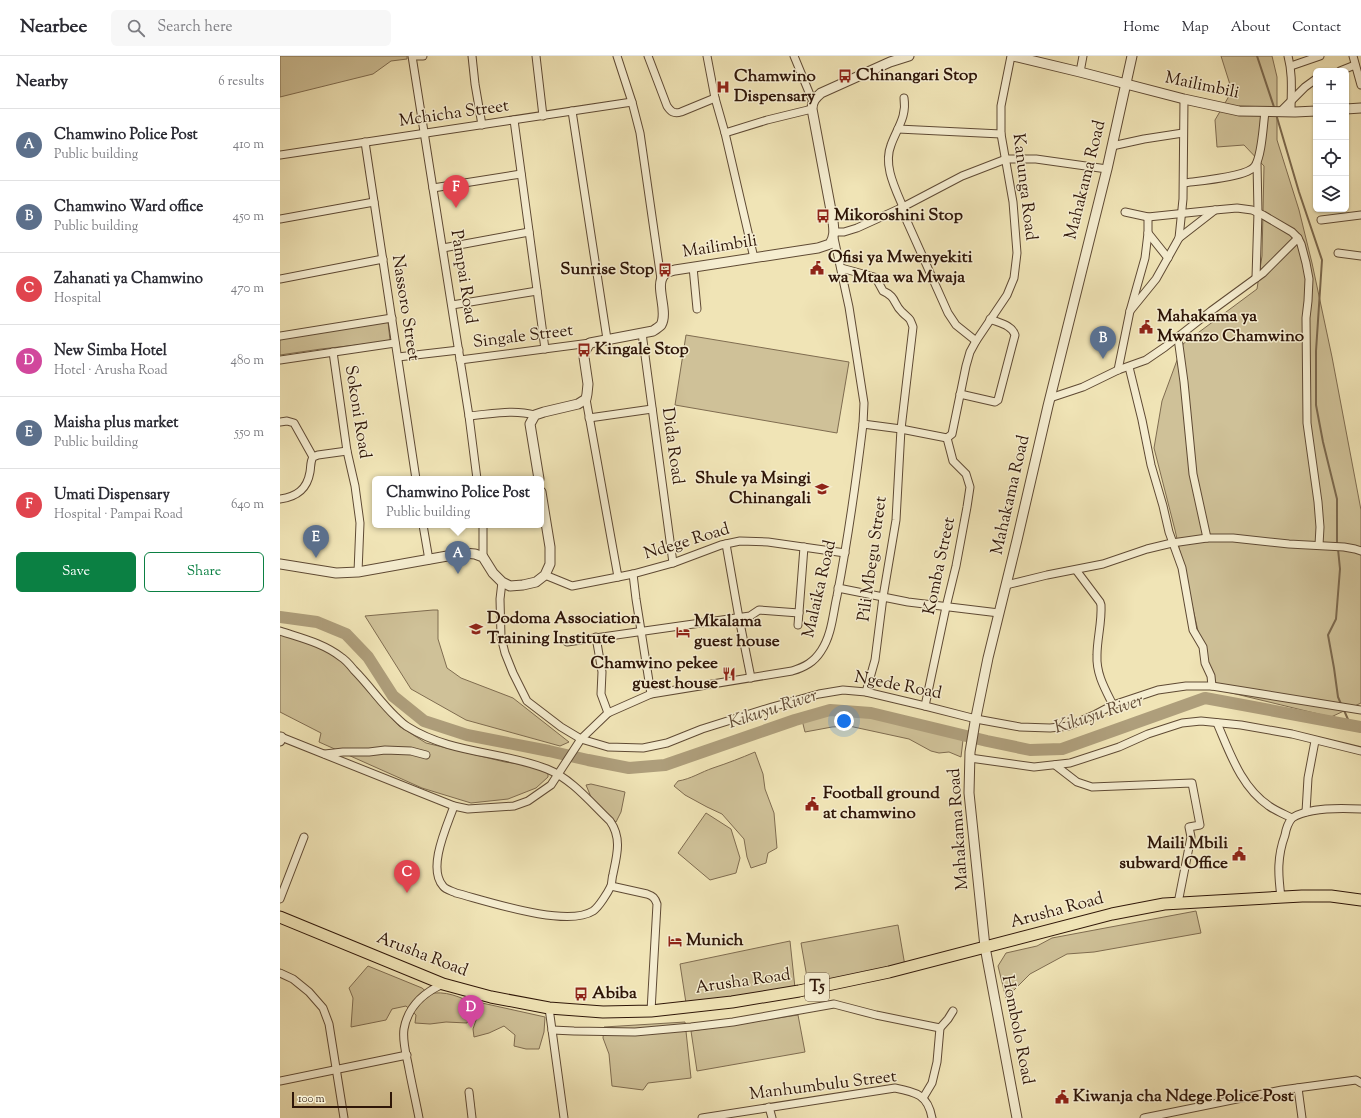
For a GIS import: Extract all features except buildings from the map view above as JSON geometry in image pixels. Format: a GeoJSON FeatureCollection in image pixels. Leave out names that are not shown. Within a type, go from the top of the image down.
{"type":"FeatureCollection","features":[{"type":"Feature","properties":{"kind":"highway","name":"Arusha Road"},"geometry":{"type":"LineString","coordinates":[[280,916],[443,984],[491,997],[549,1008],[603,1012],[651,1011],[732,1002],[799,991],[888,972],[1112,914],[1164,904],[1281,897],[1330,896],[1361,900]]}},
{"type":"Feature","properties":{"kind":"street"},"geometry":{"type":"LineString","coordinates":[[412,56],[423,56]]}},
{"type":"Feature","properties":{"kind":"street","name":"Pampai Road"},"geometry":{"type":"LineString","coordinates":[[412,56],[434,188],[478,476]]}},
{"type":"Feature","properties":{"kind":"street"},"geometry":{"type":"LineString","coordinates":[[472,56],[482,125]]}},
{"type":"Feature","properties":{"kind":"street"},"geometry":{"type":"LineString","coordinates":[[536,56],[543,116]]}},
{"type":"Feature","properties":{"kind":"street"},"geometry":{"type":"LineString","coordinates":[[617,56],[632,102],[640,133],[662,280],[664,311],[660,326],[653,330],[590,343],[585,351],[584,357],[588,384],[586,399],[618,577]]}},
{"type":"Feature","properties":{"kind":"street"},"geometry":{"type":"LineString","coordinates":[[648,56],[667,106],[672,112],[680,112],[715,98]]}},
{"type":"Feature","properties":{"kind":"street"},"geometry":{"type":"LineString","coordinates":[[707,56],[715,98],[725,133],[754,258]]}},
{"type":"Feature","properties":{"kind":"street"},"geometry":{"type":"LineString","coordinates":[[794,56],[812,106],[821,150],[834,235],[849,231],[902,208],[962,176],[1006,159],[1036,159],[1106,169]]}},
{"type":"Feature","properties":{"kind":"street"},"geometry":{"type":"LineString","coordinates":[[725,133],[812,106],[816,97],[821,93],[890,59],[909,56]]}},
{"type":"Feature","properties":{"kind":"street","name":"Mailimbili"},"geometry":{"type":"LineString","coordinates":[[1012,56],[1080,72],[1184,100],[1239,111],[1313,111]]}},
{"type":"Feature","properties":{"kind":"street","name":"Kanunga Road"},"geometry":{"type":"LineString","coordinates":[[947,438],[952,434],[970,352],[976,340],[1007,295],[1014,278],[1017,253],[1013,202],[1001,134],[1001,106],[1012,56]]}},
{"type":"Feature","properties":{"kind":"street"},"geometry":{"type":"LineString","coordinates":[[1080,72],[1083,56]]}},
{"type":"Feature","properties":{"kind":"street","name":"Mahakama Road"},"geometry":{"type":"LineString","coordinates":[[985,947],[969,793],[970,755],[975,720],[988,658],[1112,146],[1132,56]]}},
{"type":"Feature","properties":{"kind":"street"},"geometry":{"type":"LineString","coordinates":[[1288,56],[1291,66],[1292,84],[1289,112]]}},
{"type":"Feature","properties":{"kind":"street"},"geometry":{"type":"LineString","coordinates":[[1291,66],[1320,56]]}},
{"type":"Feature","properties":{"kind":"street"},"geometry":{"type":"LineString","coordinates":[[1353,56],[1361,85]]}},
{"type":"Feature","properties":{"kind":"street"},"geometry":{"type":"LineString","coordinates":[[1348,68],[1356,65]]}},
{"type":"Feature","properties":{"kind":"street"},"geometry":{"type":"LineString","coordinates":[[1291,101],[1304,87],[1313,81]]}},
{"type":"Feature","properties":{"kind":"street"},"geometry":{"type":"LineString","coordinates":[[904,98],[904,115],[889,153],[890,173],[902,208],[948,313],[956,325],[976,340]]}},
{"type":"Feature","properties":{"kind":"street"},"geometry":{"type":"LineString","coordinates":[[1130,310],[1156,279],[1179,238],[1184,183],[1184,100]]}},
{"type":"Feature","properties":{"kind":"street","name":"Mchicha Street"},"geometry":{"type":"LineString","coordinates":[[280,155],[632,102]]}},
{"type":"Feature","properties":{"kind":"street"},"geometry":{"type":"LineString","coordinates":[[1349,109],[1361,108]]}},
{"type":"Feature","properties":{"kind":"street"},"geometry":{"type":"LineString","coordinates":[[572,112],[607,339]]}},
{"type":"Feature","properties":{"kind":"street"},"geometry":{"type":"LineString","coordinates":[[1256,278],[1258,212],[1257,163],[1266,112]]}},
{"type":"Feature","properties":{"kind":"street"},"geometry":{"type":"LineString","coordinates":[[514,120],[545,349]]}},
{"type":"Feature","properties":{"kind":"street"},"geometry":{"type":"LineString","coordinates":[[898,130],[1001,134]]}},
{"type":"Feature","properties":{"kind":"street"},"geometry":{"type":"LineString","coordinates":[[1112,146],[1183,133]]}},
{"type":"Feature","properties":{"kind":"street","name":"Nassoro Street"},"geometry":{"type":"LineString","coordinates":[[365,142],[416,476]]}},
{"type":"Feature","properties":{"kind":"street"},"geometry":{"type":"LineString","coordinates":[[1184,183],[1244,174],[1254,168],[1257,163]]}},
{"type":"Feature","properties":{"kind":"street"},"geometry":{"type":"LineString","coordinates":[[434,188],[521,174]]}},
{"type":"Feature","properties":{"kind":"street"},"geometry":{"type":"LineString","coordinates":[[280,219],[374,202]]}},
{"type":"Feature","properties":{"kind":"street"},"geometry":{"type":"LineString","coordinates":[[1125,212],[1148,217],[1237,208],[1258,212],[1282,226],[1298,238],[1304,254],[1309,279],[1306,318],[1307,423],[1318,502],[1320,527],[1319,545]]}},
{"type":"Feature","properties":{"kind":"street"},"geometry":{"type":"LineString","coordinates":[[1179,238],[1215,210]]}},
{"type":"Feature","properties":{"kind":"street"},"geometry":{"type":"LineString","coordinates":[[1321,220],[1361,214]]}},
{"type":"Feature","properties":{"kind":"street"},"geometry":{"type":"LineString","coordinates":[[1118,370],[1130,310],[1144,258],[1148,233],[1148,217]]}},
{"type":"Feature","properties":{"kind":"street"},"geometry":{"type":"LineString","coordinates":[[443,248],[529,232]]}},
{"type":"Feature","properties":{"kind":"street"},"geometry":{"type":"LineString","coordinates":[[1148,233],[1168,258]]}},
{"type":"Feature","properties":{"kind":"street","name":"Mailimbili"},"geometry":{"type":"LineString","coordinates":[[662,280],[664,275],[668,272],[824,247],[830,244],[834,235]]}},
{"type":"Feature","properties":{"kind":"street","name":"Malaika Road"},"geometry":{"type":"LineString","coordinates":[[280,738],[454,806],[468,809],[514,806],[528,801],[551,784],[581,740],[608,713],[651,694],[792,671],[805,667],[814,660],[822,650],[827,639],[845,553],[863,424],[864,403],[849,307],[834,235]]}},
{"type":"Feature","properties":{"kind":"street"},"geometry":{"type":"LineString","coordinates":[[1050,398],[1083,387],[1118,370],[1146,360],[1178,338],[1211,311],[1256,278],[1273,264],[1298,238]]}},
{"type":"Feature","properties":{"kind":"street"},"geometry":{"type":"LineString","coordinates":[[1338,253],[1361,256]]}},
{"type":"Feature","properties":{"kind":"street"},"geometry":{"type":"LineString","coordinates":[[280,279],[383,259]]}},
{"type":"Feature","properties":{"kind":"street"},"geometry":{"type":"LineString","coordinates":[[693,267],[697,309]]}},
{"type":"Feature","properties":{"kind":"street","name":"Pili Mbegu Street"},"geometry":{"type":"LineString","coordinates":[[841,268],[874,277],[883,291],[894,299],[901,312],[909,317],[913,327],[901,429],[896,520],[883,597],[875,660],[866,692]]}},
{"type":"Feature","properties":{"kind":"street"},"geometry":{"type":"LineString","coordinates":[[452,305],[537,291]]}},
{"type":"Feature","properties":{"kind":"street"},"geometry":{"type":"LineString","coordinates":[[280,336],[392,318]]}},
{"type":"Feature","properties":{"kind":"street"},"geometry":{"type":"LineString","coordinates":[[960,394],[995,402],[998,400],[1014,332],[1010,327],[990,319]]}},
{"type":"Feature","properties":{"kind":"street","name":"Dida Road"},"geometry":{"type":"LineString","coordinates":[[642,333],[673,563]]}},
{"type":"Feature","properties":{"kind":"street"},"geometry":{"type":"LineString","coordinates":[[1178,338],[1193,474],[1207,538]]}},
{"type":"Feature","properties":{"kind":"street"},"geometry":{"type":"LineString","coordinates":[[280,360],[396,343]]}},
{"type":"Feature","properties":{"kind":"street","name":"Singale Street"},"geometry":{"type":"LineString","coordinates":[[460,360],[590,343]]}},
{"type":"Feature","properties":{"kind":"street"},"geometry":{"type":"LineString","coordinates":[[398,357],[459,350]]}},
{"type":"Feature","properties":{"kind":"street","name":"Sokoni Road"},"geometry":{"type":"LineString","coordinates":[[333,352],[347,452],[355,486],[360,523],[358,572]]}},
{"type":"Feature","properties":{"kind":"street"},"geometry":{"type":"LineString","coordinates":[[1129,367],[1144,426],[1151,465],[1164,506],[1172,543],[1182,568],[1193,630],[1203,647],[1205,663],[1211,676],[1212,686]]}},
{"type":"Feature","properties":{"kind":"street"},"geometry":{"type":"LineString","coordinates":[[469,416],[509,412],[526,412],[535,415],[578,404],[586,399]]}},
{"type":"Feature","properties":{"kind":"street"},"geometry":{"type":"LineString","coordinates":[[589,418],[652,410]]}},
{"type":"Feature","properties":{"kind":"street"},"geometry":{"type":"LineString","coordinates":[[535,415],[530,424],[539,476]]}},
{"type":"Feature","properties":{"kind":"street"},"geometry":{"type":"LineString","coordinates":[[280,422],[294,422],[313,457],[309,478],[301,491],[294,496],[280,499]]}},
{"type":"Feature","properties":{"kind":"street"},"geometry":{"type":"LineString","coordinates":[[863,424],[901,429],[947,438]]}},
{"type":"Feature","properties":{"kind":"street","name":"Komba Street"},"geometry":{"type":"LineString","coordinates":[[925,706],[956,566],[970,488],[966,474],[953,461],[947,438]]}},
{"type":"Feature","properties":{"kind":"street"},"geometry":{"type":"LineString","coordinates":[[313,457],[318,455],[347,452]]}},
{"type":"Feature","properties":{"kind":"street"},"geometry":{"type":"LineString","coordinates":[[483,528],[483,557],[493,573],[502,582],[510,586],[536,582],[544,576],[550,564],[550,547],[544,510]]}},
{"type":"Feature","properties":{"kind":"street"},"geometry":{"type":"LineString","coordinates":[[424,528],[429,560]]}},
{"type":"Feature","properties":{"kind":"street"},"geometry":{"type":"LineString","coordinates":[[1006,585],[1103,564],[1147,549],[1172,543],[1207,538],[1233,538],[1289,544],[1344,547],[1361,551]]}},
{"type":"Feature","properties":{"kind":"street","name":"Ndege Road"},"geometry":{"type":"LineString","coordinates":[[544,576],[572,586],[633,574],[673,563],[740,540],[761,541],[845,553]]}},
{"type":"Feature","properties":{"kind":"street"},"geometry":{"type":"LineString","coordinates":[[726,544],[751,678]]}},
{"type":"Feature","properties":{"kind":"street"},"geometry":{"type":"LineString","coordinates":[[798,625],[804,547]]}},
{"type":"Feature","properties":{"kind":"street"},"geometry":{"type":"LineString","coordinates":[[280,564],[336,573],[358,572],[464,553],[475,554],[483,557]]}},
{"type":"Feature","properties":{"kind":"street"},"geometry":{"type":"LineString","coordinates":[[1076,570],[1101,605],[1097,656],[1098,670],[1113,706]]}},
{"type":"Feature","properties":{"kind":"street","name":"Ndege Road"},"geometry":{"type":"LineString","coordinates":[[633,574],[651,694]]}},
{"type":"Feature","properties":{"kind":"street","name":"Ngede Road"},"geometry":{"type":"LineString","coordinates":[[502,582],[500,599],[501,638],[505,653],[516,680],[527,701],[581,740],[608,747],[643,748],[667,743],[702,729],[740,717],[819,694],[843,690],[866,692],[975,720],[1020,727],[1069,726],[1113,706],[1158,690],[1186,686],[1212,686],[1361,710]]}},
{"type":"Feature","properties":{"kind":"street"},"geometry":{"type":"LineString","coordinates":[[838,588],[946,607],[999,613]]}},
{"type":"Feature","properties":{"kind":"street"},"geometry":{"type":"LineString","coordinates":[[567,642],[739,618],[750,616],[760,610],[799,613]]}},
{"type":"Feature","properties":{"kind":"street"},"geometry":{"type":"LineString","coordinates":[[280,631],[323,645],[342,657],[388,710],[407,727],[452,747],[532,764],[559,772],[614,826],[618,845],[611,886],[594,910],[587,914],[578,916],[535,913],[449,890],[442,886],[439,881],[436,863],[454,806]]}},
{"type":"Feature","properties":{"kind":"street"},"geometry":{"type":"LineString","coordinates":[[596,637],[602,672],[600,691],[608,713]]}},
{"type":"Feature","properties":{"kind":"street"},"geometry":{"type":"LineString","coordinates":[[970,755],[1026,766],[1055,765],[1082,760],[1119,747],[1148,734],[1182,723],[1201,721],[1292,734],[1315,741],[1361,751]]}},
{"type":"Feature","properties":{"kind":"street"},"geometry":{"type":"LineString","coordinates":[[1217,723],[1233,761],[1247,786],[1269,806],[1292,818]]}},
{"type":"Feature","properties":{"kind":"street"},"geometry":{"type":"LineString","coordinates":[[1306,812],[1308,778],[1315,741]]}},
{"type":"Feature","properties":{"kind":"street"},"geometry":{"type":"LineString","coordinates":[[324,754],[343,752],[363,753],[385,750],[411,751],[426,755]]}},
{"type":"Feature","properties":{"kind":"street"},"geometry":{"type":"LineString","coordinates":[[1055,765],[1077,782],[1092,787],[1192,783],[1200,825],[1189,826],[1191,837],[1178,903]]}},
{"type":"Feature","properties":{"kind":"street"},"geometry":{"type":"LineString","coordinates":[[1281,897],[1278,858],[1286,831],[1292,818],[1306,812],[1361,809]]}},
{"type":"Feature","properties":{"kind":"street"},"geometry":{"type":"LineString","coordinates":[[280,899],[304,837]]}},
{"type":"Feature","properties":{"kind":"street"},"geometry":{"type":"LineString","coordinates":[[611,886],[647,894],[652,896],[657,904],[651,1011]]}},
{"type":"Feature","properties":{"kind":"street","name":"Hombolo Road"},"geometry":{"type":"LineString","coordinates":[[985,947],[1017,1118]]}},
{"type":"Feature","properties":{"kind":"street"},"geometry":{"type":"LineString","coordinates":[[280,973],[293,980],[308,992],[323,1008],[329,1024],[344,1118]]}},
{"type":"Feature","properties":{"kind":"street"},"geometry":{"type":"LineString","coordinates":[[419,1118],[407,1055],[404,1029],[409,1013],[418,1000],[430,990],[443,984]]}},
{"type":"Feature","properties":{"kind":"street"},"geometry":{"type":"LineString","coordinates":[[552,1030],[635,1032],[691,1027],[733,1022],[834,1004],[868,1013],[940,1028]]}},
{"type":"Feature","properties":{"kind":"street"},"geometry":{"type":"LineString","coordinates":[[549,1008],[564,1118]]}},
{"type":"Feature","properties":{"kind":"street"},"geometry":{"type":"LineString","coordinates":[[932,1118],[928,1105],[923,1098],[932,1083],[937,1062],[940,1028],[953,1011]]}},
{"type":"Feature","properties":{"kind":"street"},"geometry":{"type":"LineString","coordinates":[[280,1081],[407,1055]]}},
{"type":"Feature","properties":{"kind":"street"},"geometry":{"type":"LineString","coordinates":[[1144,1118],[1162,1117],[1282,1090],[1359,1081]]}},
{"type":"Feature","properties":{"kind":"street","name":"Manhumbulu Street"},"geometry":{"type":"LineString","coordinates":[[702,1118],[769,1106],[895,1088],[919,1094],[923,1098]]}},
{"type":"Feature","properties":{"kind":"street"},"geometry":{"type":"LineString","coordinates":[[1298,1088],[1302,1118]]}},
{"type":"Feature","properties":{"kind":"street"},"geometry":{"type":"LineString","coordinates":[[470,1092],[472,1118]]}},
{"type":"Feature","properties":{"kind":"street"},"geometry":{"type":"LineString","coordinates":[[769,1106],[772,1118]]}},
{"type":"Feature","properties":{"kind":"shaded area"},"geometry":{"type":"Polygon","coordinates":[[[280,56],[407,56],[407,59],[391,61],[373,74],[280,97],[280,56]]]}},
{"type":"Feature","properties":{"kind":"shaded area"},"geometry":{"type":"Polygon","coordinates":[[[1221,56],[1272,56],[1277,77],[1277,140],[1299,210],[1312,263],[1332,357],[1361,510],[1361,703],[1331,717],[1211,688],[1175,530],[1154,448],[1162,401],[1183,344],[1257,289],[1262,256],[1264,166],[1244,145],[1217,147],[1215,120],[1232,91],[1221,56]]]}},
{"type":"Feature","properties":{"kind":"shaded area"},"geometry":{"type":"Polygon","coordinates":[[[388,322],[390,340],[280,355],[280,339],[388,322]]]}},
{"type":"Feature","properties":{"kind":"shaded area"},"geometry":{"type":"Polygon","coordinates":[[[686,335],[849,362],[837,433],[675,405],[686,335]]]}},
{"type":"Feature","properties":{"kind":"shaded area"},"geometry":{"type":"Polygon","coordinates":[[[438,610],[438,639],[447,668],[461,678],[513,698],[569,742],[560,746],[466,720],[411,689],[365,616],[438,610]]]}},
{"type":"Feature","properties":{"kind":"shaded area"},"geometry":{"type":"Polygon","coordinates":[[[280,634],[310,643],[330,653],[346,665],[399,726],[426,743],[505,762],[526,765],[548,773],[548,777],[536,788],[508,799],[471,803],[422,788],[319,742],[321,733],[280,712],[280,634]]]}},
{"type":"Feature","properties":{"kind":"shaded area"},"geometry":{"type":"Polygon","coordinates":[[[835,713],[882,718],[963,740],[961,757],[949,752],[939,753],[931,751],[909,739],[849,726],[832,727],[805,732],[802,720],[835,713]]]}},
{"type":"Feature","properties":{"kind":"shaded area"},"geometry":{"type":"Polygon","coordinates":[[[755,752],[763,774],[765,789],[774,813],[777,848],[768,853],[766,863],[751,868],[747,857],[744,839],[722,814],[685,795],[674,786],[678,781],[755,752]]]}},
{"type":"Feature","properties":{"kind":"shaded area"},"geometry":{"type":"Polygon","coordinates":[[[591,784],[625,792],[621,812],[616,822],[591,797],[586,785],[591,784]]]}},
{"type":"Feature","properties":{"kind":"shaded area"},"geometry":{"type":"Polygon","coordinates":[[[706,813],[731,829],[740,858],[736,873],[710,880],[678,853],[706,813]]]}},
{"type":"Feature","properties":{"kind":"shaded area"},"geometry":{"type":"Polygon","coordinates":[[[1196,911],[1201,933],[1094,952],[1067,954],[1030,974],[1006,998],[998,966],[1006,953],[1037,946],[1052,938],[1196,911]]]}},
{"type":"Feature","properties":{"kind":"shaded area"},"geometry":{"type":"Polygon","coordinates":[[[898,925],[905,966],[808,983],[801,943],[898,925]]]}},
{"type":"Feature","properties":{"kind":"shaded area"},"geometry":{"type":"Polygon","coordinates":[[[790,941],[795,988],[686,1003],[680,964],[790,941]]]}},
{"type":"Feature","properties":{"kind":"shaded area"},"geometry":{"type":"Polygon","coordinates":[[[368,966],[422,988],[429,994],[446,994],[464,999],[474,1004],[467,1023],[415,1023],[416,1015],[406,1006],[392,1009],[386,1020],[351,1027],[353,998],[349,988],[368,966]]]}},
{"type":"Feature","properties":{"kind":"shaded area"},"geometry":{"type":"Polygon","coordinates":[[[482,1003],[545,1017],[544,1032],[539,1049],[526,1049],[514,1046],[515,1035],[504,1026],[489,1033],[474,1037],[473,1029],[482,1003]]]}},
{"type":"Feature","properties":{"kind":"shaded area"},"geometry":{"type":"Polygon","coordinates":[[[798,1015],[805,1052],[697,1071],[691,1031],[798,1015]]]}},
{"type":"Feature","properties":{"kind":"shaded area"},"geometry":{"type":"Polygon","coordinates":[[[685,1022],[691,1078],[648,1083],[643,1090],[612,1086],[609,1054],[603,1038],[604,1027],[685,1022]]]}},
{"type":"Feature","properties":{"kind":"waterway"},"geometry":{"type":"LineString","coordinates":[[1257,56],[1275,110]]}},
{"type":"Feature","properties":{"kind":"waterway"},"geometry":{"type":"LineString","coordinates":[[1276,114],[1299,192],[1322,260],[1316,351],[1316,405],[1323,442],[1337,499],[1337,544]]}},
{"type":"Feature","properties":{"kind":"waterway"},"geometry":{"type":"LineString","coordinates":[[1338,549],[1340,569],[1336,619],[1328,635],[1338,697],[1341,704]]}},
{"type":"Feature","properties":{"kind":"waterway","name":"Kikuyu River"},"geometry":{"type":"LineString","coordinates":[[280,617],[317,622],[346,634],[368,657],[393,696],[424,721],[467,735],[629,768],[665,765],[795,720],[830,710],[871,713],[1030,750],[1062,749],[1205,698],[1361,727]]}},
{"type":"Feature","properties":{"kind":"waterway"},"geometry":{"type":"LineString","coordinates":[[1343,708],[1350,724]]}},
{"type":"Feature","properties":{"kind":"place","name":"Chinangari Stop"},"geometry":{"type":"Point","coordinates":[845,76]}},
{"type":"Feature","properties":{"kind":"place","name":"Chamwino Dispensary"},"geometry":{"type":"Point","coordinates":[723,87]}},
{"type":"Feature","properties":{"kind":"place","name":"Umati Dispensary"},"geometry":{"type":"Point","coordinates":[456,208]}},
{"type":"Feature","properties":{"kind":"place","name":"Mikoroshini Stop"},"geometry":{"type":"Point","coordinates":[823,216]}},
{"type":"Feature","properties":{"kind":"place","name":"Ofisi ya Mwenyekiti wa Mtaa wa Mwaja"},"geometry":{"type":"Point","coordinates":[817,268]}},
{"type":"Feature","properties":{"kind":"place","name":"Sunrise Stop"},"geometry":{"type":"Point","coordinates":[665,270]}},
{"type":"Feature","properties":{"kind":"place","name":"Mahakama ya Mwanzo Chamwino"},"geometry":{"type":"Point","coordinates":[1146,327]}},
{"type":"Feature","properties":{"kind":"place","name":"Kingale Stop"},"geometry":{"type":"Point","coordinates":[584,350]}},
{"type":"Feature","properties":{"kind":"place","name":"Chamwino Ward office"},"geometry":{"type":"Point","coordinates":[1103,359]}},
{"type":"Feature","properties":{"kind":"place","name":"Shule ya Msingi Chinangali"},"geometry":{"type":"Point","coordinates":[822,489]}},
{"type":"Feature","properties":{"kind":"place","name":"Maisha plus market"},"geometry":{"type":"Point","coordinates":[316,558]}},
{"type":"Feature","properties":{"kind":"place","name":"Chamwino Police Post"},"geometry":{"type":"Point","coordinates":[458,574]}},
{"type":"Feature","properties":{"kind":"place","name":"Dodoma Association Training Institute"},"geometry":{"type":"Point","coordinates":[476,629]}},
{"type":"Feature","properties":{"kind":"place","name":"Mkalama guest house"},"geometry":{"type":"Point","coordinates":[683,632]}},
{"type":"Feature","properties":{"kind":"place","name":"Chamwino pekee guest house"},"geometry":{"type":"Point","coordinates":[729,674]}},
{"type":"Feature","properties":{"kind":"place","name":"Football ground at chamwino"},"geometry":{"type":"Point","coordinates":[812,804]}},
{"type":"Feature","properties":{"kind":"place","name":"Maili Mbili subward Office"},"geometry":{"type":"Point","coordinates":[1239,854]}},
{"type":"Feature","properties":{"kind":"place","name":"Zahanati ya Chamwino"},"geometry":{"type":"Point","coordinates":[407,893]}},
{"type":"Feature","properties":{"kind":"place","name":"Munich"},"geometry":{"type":"Point","coordinates":[675,941]}},
{"type":"Feature","properties":{"kind":"place","name":"Abiba"},"geometry":{"type":"Point","coordinates":[581,994]}},
{"type":"Feature","properties":{"kind":"place","name":"New Simba Hotel"},"geometry":{"type":"Point","coordinates":[471,1028]}},
{"type":"Feature","properties":{"kind":"place","name":"Kiwanja cha Ndege Police Post"},"geometry":{"type":"Point","coordinates":[1062,1097]}}]}
